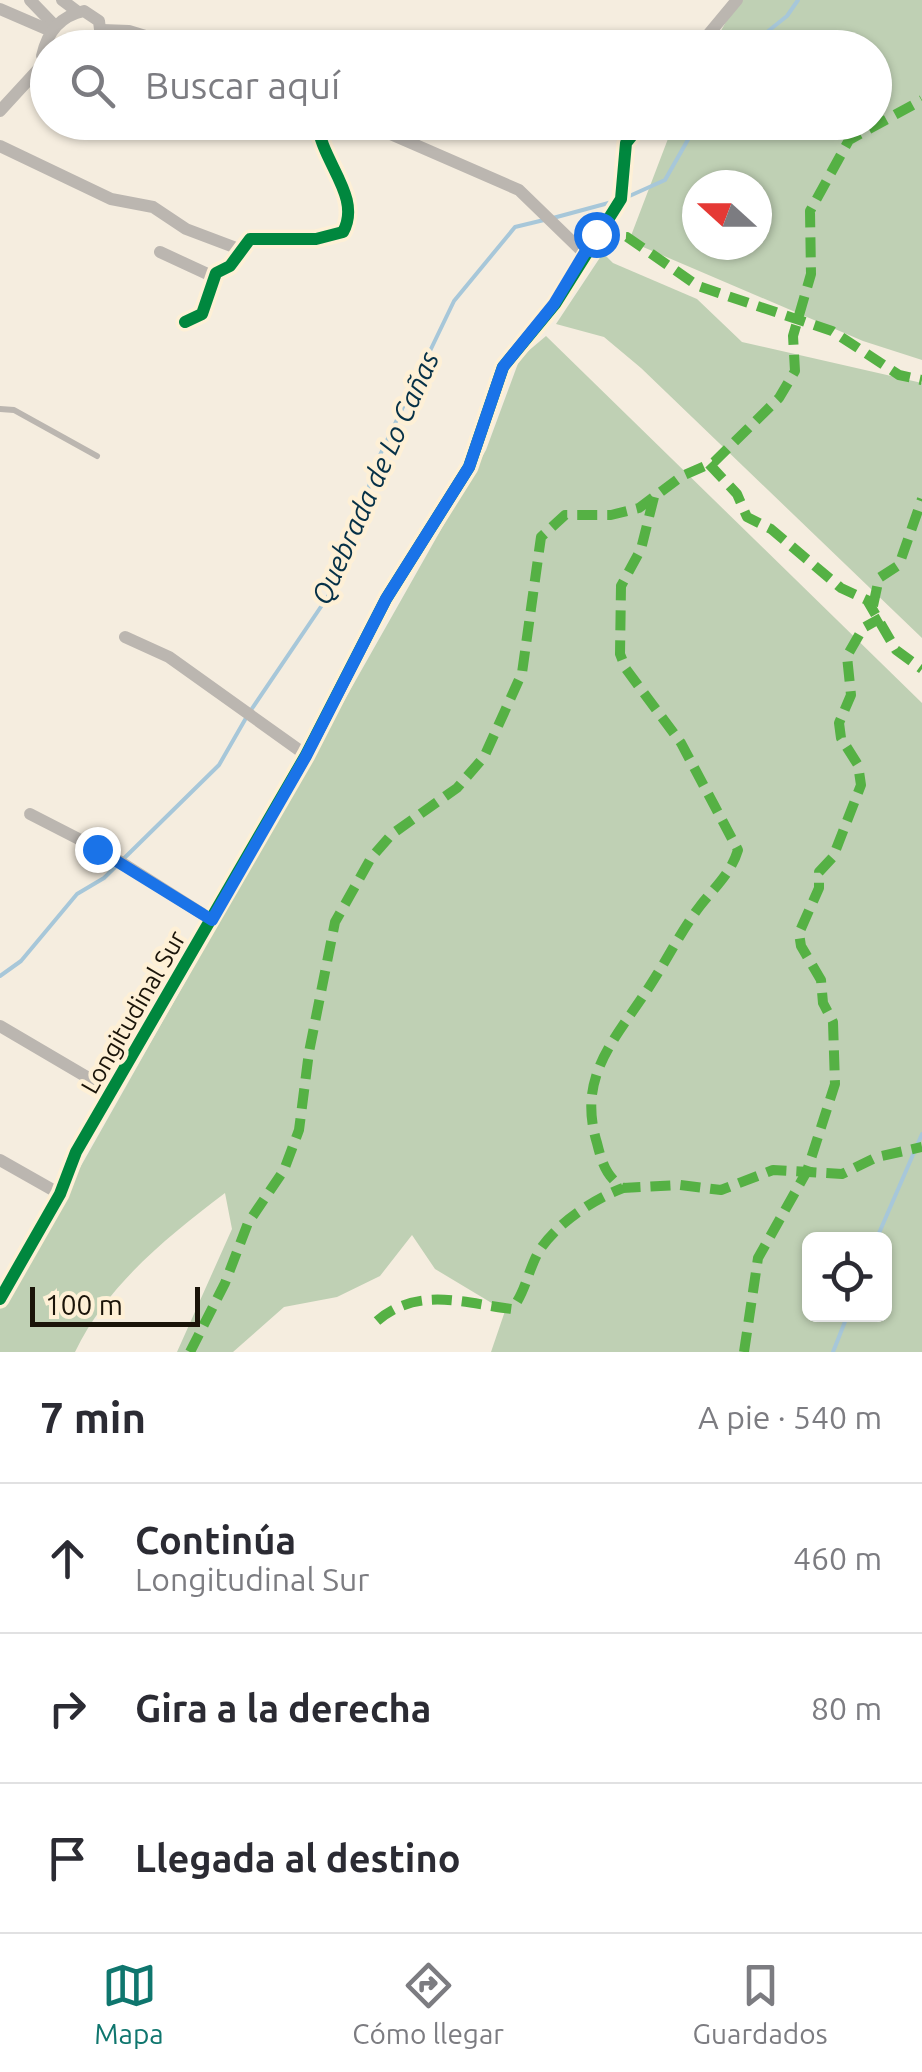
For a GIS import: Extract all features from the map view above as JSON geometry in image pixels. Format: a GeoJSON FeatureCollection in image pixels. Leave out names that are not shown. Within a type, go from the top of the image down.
{"type":"FeatureCollection","features":[{"type":"Feature","properties":{"kind":"street"},"geometry":{"type":"LineString","coordinates":[[30,0],[53,28]]}},
{"type":"Feature","properties":{"kind":"street"},"geometry":{"type":"LineString","coordinates":[[62,0],[102,30],[129,30]]}},
{"type":"Feature","properties":{"kind":"street"},"geometry":{"type":"LineString","coordinates":[[0,9],[53,28],[102,0]]}},
{"type":"Feature","properties":{"kind":"street"},"geometry":{"type":"LineString","coordinates":[[713,30],[737,0]]}},
{"type":"Feature","properties":{"kind":"street"},"geometry":{"type":"LineString","coordinates":[[0,111],[30,80]]}},
{"type":"Feature","properties":{"kind":"street"},"geometry":{"type":"LineString","coordinates":[[185,322],[207,306],[214,277],[230,266],[250,239],[316,239],[343,232],[349,221],[349,201],[322,140]]}},
{"type":"Feature","properties":{"kind":"street"},"geometry":{"type":"LineString","coordinates":[[404,140],[519,190],[585,254]]}},
{"type":"Feature","properties":{"kind":"street","name":"Longitudinal Sur"},"geometry":{"type":"LineString","coordinates":[[0,1299],[60,1194],[76,1152],[114,1093],[306,756],[386,599],[469,467],[503,367],[554,304],[621,199],[628,140]]}},
{"type":"Feature","properties":{"kind":"street"},"geometry":{"type":"LineString","coordinates":[[0,146],[112,199],[153,208],[186,229],[239,249]]}},
{"type":"Feature","properties":{"kind":"street"},"geometry":{"type":"LineString","coordinates":[[160,252],[214,277]]}},
{"type":"Feature","properties":{"kind":"street"},"geometry":{"type":"LineString","coordinates":[[124,637],[169,657],[306,756]]}},
{"type":"Feature","properties":{"kind":"street"},"geometry":{"type":"LineString","coordinates":[[30,814],[108,854],[212,920]]}},
{"type":"Feature","properties":{"kind":"street"},"geometry":{"type":"LineString","coordinates":[[0,1026],[114,1093]]}},
{"type":"Feature","properties":{"kind":"street"},"geometry":{"type":"LineString","coordinates":[[0,1160],[60,1194]]}},
{"type":"Feature","properties":{"kind":"lane"},"geometry":{"type":"LineString","coordinates":[[0,409],[14,410],[98,456]]}},
{"type":"Feature","properties":{"kind":"green space"},"geometry":{"type":"Polygon","coordinates":[[[738,0],[922,0],[922,360],[863,341],[629,241],[668,140],[892,140],[892,30],[721,30],[738,0]]]}},
{"type":"Feature","properties":{"kind":"green space"},"geometry":{"type":"Polygon","coordinates":[[[603,253],[613,263],[697,299],[742,342],[922,383],[922,638],[641,368],[604,337],[556,324],[603,253]]]}},
{"type":"Feature","properties":{"kind":"green space"},"geometry":{"type":"Polygon","coordinates":[[[546,336],[922,703],[922,1352],[491,1352],[505,1311],[435,1269],[412,1235],[380,1276],[337,1297],[284,1307],[233,1352],[177,1352],[232,1229],[225,1193],[160,1245],[121,1284],[75,1352],[0,1352],[0,1309],[486,450],[520,358],[546,336]]]}},
{"type":"Feature","properties":{"kind":"waterway","name":"Quebrada de Lo Cañas"},"geometry":{"type":"LineString","coordinates":[[770,30],[787,16],[798,0]]}},
{"type":"Feature","properties":{"kind":"waterway","name":"Quebrada de Lo Cañas"},"geometry":{"type":"LineString","coordinates":[[625,198],[665,180],[688,140]]}},
{"type":"Feature","properties":{"kind":"waterway","name":"Quebrada de Lo Cañas"},"geometry":{"type":"LineString","coordinates":[[553,218],[616,201]]}},
{"type":"Feature","properties":{"kind":"waterway","name":"Quebrada de Lo Cañas"},"geometry":{"type":"LineString","coordinates":[[251,710],[335,586],[379,457],[454,301],[515,227],[544,220]]}},
{"type":"Feature","properties":{"kind":"waterway","name":"Quebrada de Lo Cañas"},"geometry":{"type":"LineString","coordinates":[[0,976],[21,961],[77,894],[104,878],[219,765],[246,718]]}},
{"type":"Feature","properties":{"kind":"waterway"},"geometry":{"type":"LineString","coordinates":[[879,1232],[922,1134]]}},
{"type":"Feature","properties":{"kind":"waterway"},"geometry":{"type":"LineString","coordinates":[[833,1352],[845,1322]]}},
{"type":"Feature","properties":{"kind":"marked path"},"geometry":{"type":"LineString","coordinates":[[892,116],[922,100]]}},
{"type":"Feature","properties":{"kind":"marked path"},"geometry":{"type":"LineString","coordinates":[[190,1352],[225,1283],[248,1223],[284,1170],[299,1130],[309,1052],[335,922],[371,858],[392,834],[457,788],[484,757],[522,673],[541,537],[565,515],[611,515],[639,508],[682,476],[714,462],[779,398],[795,371],[793,336],[811,274],[810,211],[849,140]]}},
{"type":"Feature","properties":{"kind":"marked path"},"geometry":{"type":"LineString","coordinates":[[596,235],[627,237],[698,286],[832,331],[899,375],[922,380]]}},
{"type":"Feature","properties":{"kind":"marked path"},"geometry":{"type":"LineString","coordinates":[[709,464],[737,494],[747,517],[771,529],[841,588],[867,600],[896,650],[922,669]]}},
{"type":"Feature","properties":{"kind":"marked path"},"geometry":{"type":"LineString","coordinates":[[654,497],[641,549],[621,586],[620,654],[626,669],[681,743],[738,850],[727,873],[687,925],[603,1058],[592,1097],[592,1119],[603,1163],[623,1188],[680,1185],[721,1190],[773,1170],[842,1174],[877,1157],[922,1147]]}},
{"type":"Feature","properties":{"kind":"marked path"},"geometry":{"type":"LineString","coordinates":[[873,606],[879,578],[899,565],[922,499]]}},
{"type":"Feature","properties":{"kind":"marked path"},"geometry":{"type":"LineString","coordinates":[[744,1352],[758,1258],[807,1171],[835,1084],[833,1022],[823,1003],[821,980],[801,946],[799,933],[819,888],[819,872],[833,857],[861,785],[858,765],[841,738],[839,723],[851,695],[847,656],[863,628],[881,618]]}},
{"type":"Feature","properties":{"kind":"marked path"},"geometry":{"type":"LineString","coordinates":[[377,1321],[393,1310],[425,1300],[512,1309],[535,1258],[556,1231],[577,1213],[623,1188]]}},
{"type":"Feature","properties":{"kind":"cycle path"},"geometry":{"type":"LineString","coordinates":[[185,322],[202,314],[216,273],[230,266],[250,239],[316,239],[343,232],[348,205],[321,140]]}},
{"type":"Feature","properties":{"kind":"cycle path"},"geometry":{"type":"LineString","coordinates":[[0,1299],[60,1194],[76,1152],[306,755],[386,599],[469,467],[503,367],[555,304],[621,199],[628,140]]}},
{"type":"Feature","properties":{"kind":"route"},"geometry":{"type":"LineString","coordinates":[[97,849],[212,920],[306,756],[386,599],[469,467],[503,367],[554,304],[596,234]]}}]}
